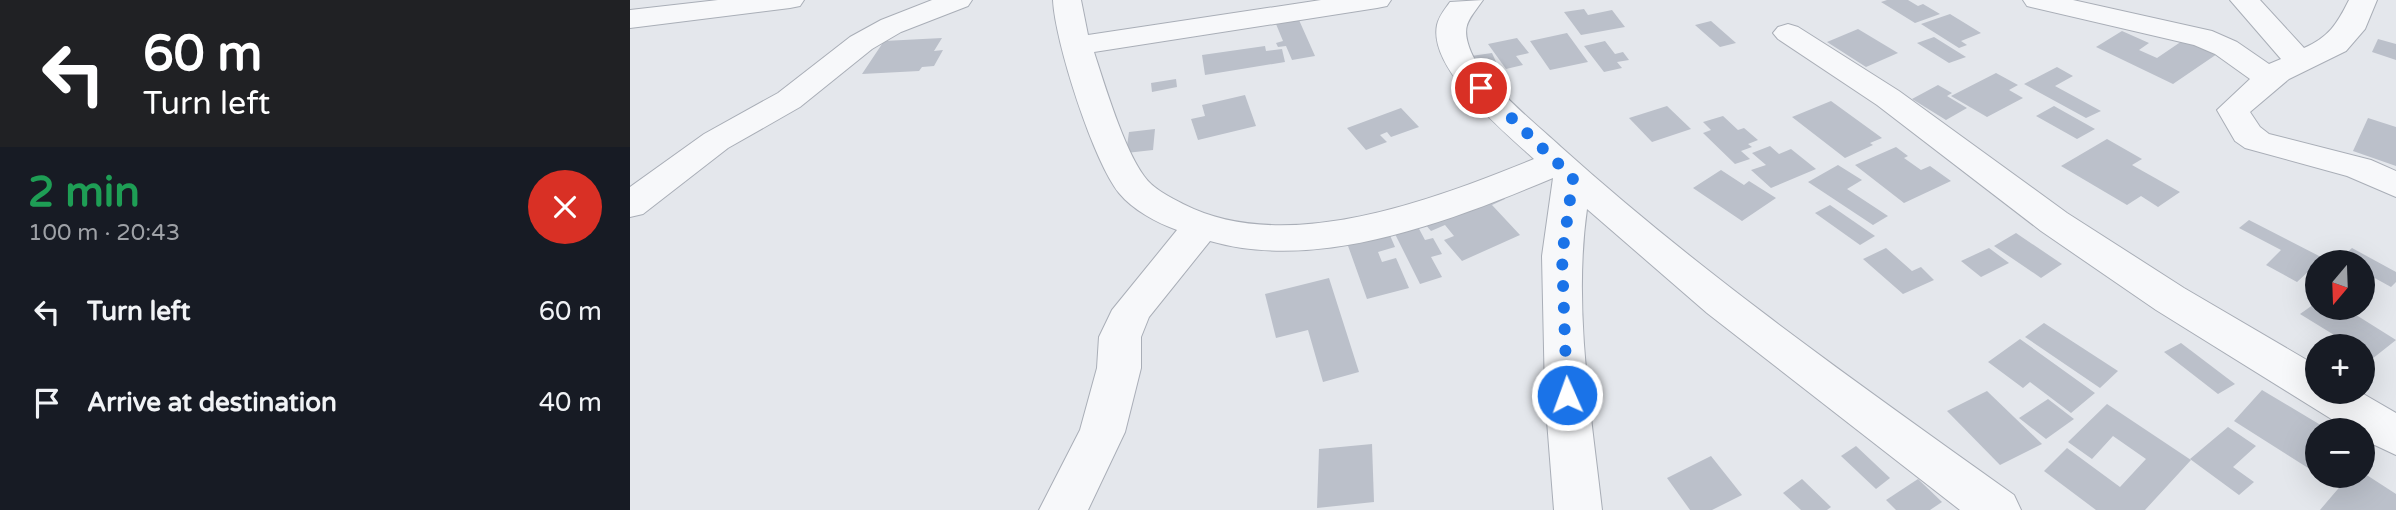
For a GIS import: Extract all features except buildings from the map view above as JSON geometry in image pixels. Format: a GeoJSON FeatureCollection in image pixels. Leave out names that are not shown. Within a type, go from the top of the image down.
{"type":"FeatureCollection","features":[{"type":"Feature","properties":{"kind":"street"},"geometry":{"type":"LineString","coordinates":[[630,19],[790,0]]}},
{"type":"Feature","properties":{"kind":"street"},"geometry":{"type":"LineString","coordinates":[[630,205],[716,141],[789,100],[836,60],[861,43],[891,26],[958,0]]}},
{"type":"Feature","properties":{"kind":"street"},"geometry":{"type":"LineString","coordinates":[[1067,0],[1077,46],[1099,119],[1130,183],[1149,200],[1201,227],[1256,235],[1366,229],[1565,170]]}},
{"type":"Feature","properties":{"kind":"street"},"geometry":{"type":"LineString","coordinates":[[1077,46],[1377,0]]}},
{"type":"Feature","properties":{"kind":"street"},"geometry":{"type":"LineString","coordinates":[[1469,0],[1453,15],[1451,32],[1459,60],[1481,88],[1565,170],[1645,243],[1720,303],[1997,510]]}},
{"type":"Feature","properties":{"kind":"street"},"geometry":{"type":"LineString","coordinates":[[2037,0],[2201,37],[2225,48],[2270,79]]}},
{"type":"Feature","properties":{"kind":"street"},"geometry":{"type":"LineString","coordinates":[[2244,0],[2300,62]]}},
{"type":"Feature","properties":{"kind":"street"},"geometry":{"type":"LineString","coordinates":[[2363,0],[2350,29],[2335,45],[2288,66],[2233,110],[2246,134],[2273,147],[2359,168],[2396,186]]}},
{"type":"Feature","properties":{"kind":"street"},"geometry":{"type":"LineString","coordinates":[[1788,33],[1888,99],[2054,222],[2170,299],[2305,381]]}},
{"type":"Feature","properties":{"kind":"street"},"geometry":{"type":"LineString","coordinates":[[1565,170],[1562,256],[1567,395],[1578,510]]}},
{"type":"Feature","properties":{"kind":"street"},"geometry":{"type":"LineString","coordinates":[[1063,510],[1102,432],[1119,368],[1120,337],[1132,310],[1201,227]]}},
{"type":"Feature","properties":{"kind":"street"},"geometry":{"type":"LineString","coordinates":[[2343,404],[2396,436]]}},
{"type":"Feature","properties":{"kind":"route"},"geometry":{"type":"LineString","coordinates":[[1481,88],[1573,178],[1562,256],[1567,395]]}}]}
